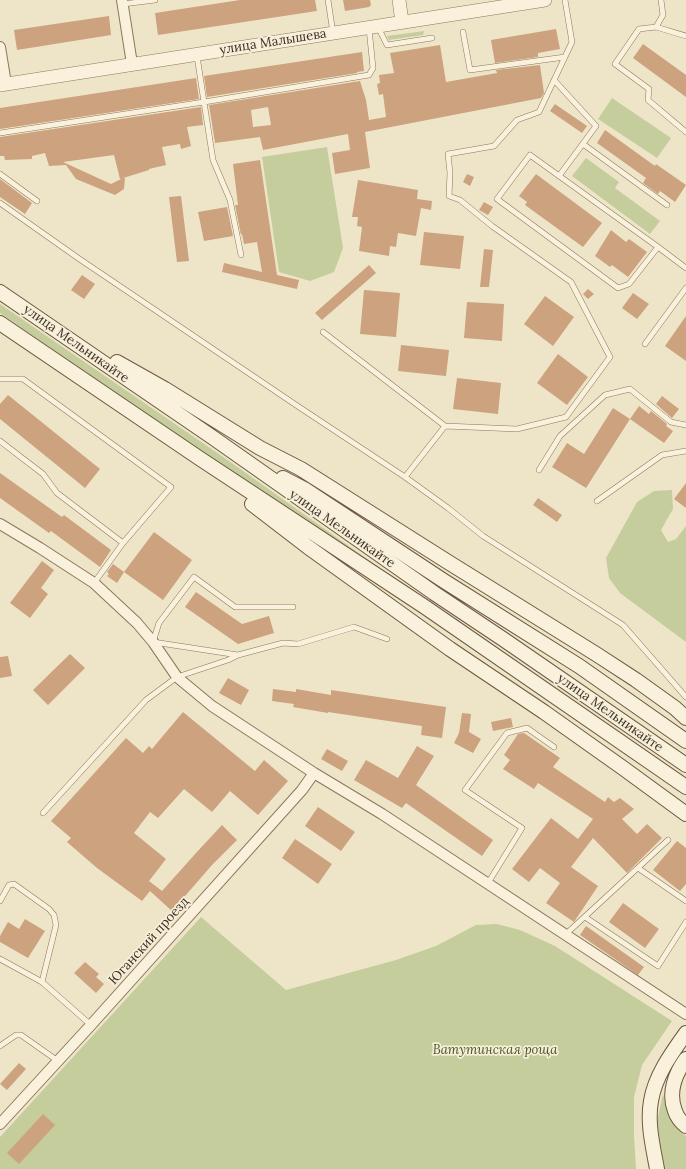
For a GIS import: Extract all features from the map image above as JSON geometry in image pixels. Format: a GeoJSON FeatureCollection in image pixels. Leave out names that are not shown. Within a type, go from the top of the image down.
{"type":"FeatureCollection","features":[{"type":"Feature","properties":{"kind":"main road","name":"улица Мельникайте"},"geometry":{"type":"LineString","coordinates":[[0,292],[212,437],[434,593],[686,765]]}},
{"type":"Feature","properties":{"kind":"main road","name":"улица Мельникайте"},"geometry":{"type":"LineString","coordinates":[[0,323],[199,458],[425,607],[686,787]]}},
{"type":"Feature","properties":{"kind":"main road"},"geometry":{"type":"LineString","coordinates":[[71,340],[110,358],[165,389],[260,448],[301,469],[636,680],[675,708],[686,718]]}},
{"type":"Feature","properties":{"kind":"main road"},"geometry":{"type":"LineString","coordinates":[[212,437],[306,490],[444,581],[579,666],[686,741]]}},
{"type":"Feature","properties":{"kind":"main road"},"geometry":{"type":"LineString","coordinates":[[199,458],[231,487],[308,547],[444,645],[544,712],[686,814]]}},
{"type":"Feature","properties":{"kind":"main road"},"geometry":{"type":"LineString","coordinates":[[657,1169],[650,1126],[651,1102],[657,1082],[666,1062],[686,1033]]}},
{"type":"Feature","properties":{"kind":"main road"},"geometry":{"type":"LineString","coordinates":[[686,1059],[676,1075],[672,1097],[673,1106],[677,1116],[686,1126]]}},
{"type":"Feature","properties":{"kind":"street"},"geometry":{"type":"LineString","coordinates":[[399,0],[402,22]]}},
{"type":"Feature","properties":{"kind":"street","name":"улица Малышева"},"geometry":{"type":"LineString","coordinates":[[3,84],[546,0]]}},
{"type":"Feature","properties":{"kind":"street"},"geometry":{"type":"LineString","coordinates":[[122,2],[132,64]]}},
{"type":"Feature","properties":{"kind":"street"},"geometry":{"type":"LineString","coordinates":[[0,47],[3,84]]}},
{"type":"Feature","properties":{"kind":"street"},"geometry":{"type":"LineString","coordinates":[[0,524],[94,583],[137,623],[153,642],[177,677],[212,706],[314,773],[382,814],[686,1014]]}},
{"type":"Feature","properties":{"kind":"street","name":"Юганский проезд"},"geometry":{"type":"LineString","coordinates":[[0,1124],[91,1026],[302,790],[314,773]]}},
{"type":"Feature","properties":{"kind":"lane"},"geometry":{"type":"LineString","coordinates":[[122,2],[155,0]]}},
{"type":"Feature","properties":{"kind":"lane"},"geometry":{"type":"LineString","coordinates":[[328,0],[333,33]]}},
{"type":"Feature","properties":{"kind":"lane"},"geometry":{"type":"LineString","coordinates":[[323,332],[445,426],[517,429],[566,417],[610,357],[571,282],[492,226],[460,200],[449,196],[450,173],[448,154],[494,146],[517,120],[539,112],[572,42],[564,0]]}},
{"type":"Feature","properties":{"kind":"lane"},"geometry":{"type":"LineString","coordinates":[[656,27],[663,15],[661,0]]}},
{"type":"Feature","properties":{"kind":"lane"},"geometry":{"type":"LineString","coordinates":[[373,27],[387,45],[432,38]]}},
{"type":"Feature","properties":{"kind":"lane"},"geometry":{"type":"LineString","coordinates":[[0,133],[369,76],[373,68],[373,27]]}},
{"type":"Feature","properties":{"kind":"lane"},"geometry":{"type":"LineString","coordinates":[[686,36],[656,27],[639,29],[615,64],[649,89],[648,100],[686,132]]}},
{"type":"Feature","properties":{"kind":"lane"},"geometry":{"type":"LineString","coordinates":[[463,32],[470,70],[565,57]]}},
{"type":"Feature","properties":{"kind":"lane"},"geometry":{"type":"LineString","coordinates":[[196,54],[213,160],[230,200],[241,254]]}},
{"type":"Feature","properties":{"kind":"lane"},"geometry":{"type":"LineString","coordinates":[[554,80],[596,126],[559,176]]}},
{"type":"Feature","properties":{"kind":"lane"},"geometry":{"type":"LineString","coordinates":[[583,144],[667,205]]}},
{"type":"Feature","properties":{"kind":"lane"},"geometry":{"type":"LineString","coordinates":[[658,247],[629,284],[618,288],[497,199],[530,154],[559,176],[658,247],[686,268]]}},
{"type":"Feature","properties":{"kind":"lane"},"geometry":{"type":"LineString","coordinates":[[0,174],[37,201]]}},
{"type":"Feature","properties":{"kind":"lane"},"geometry":{"type":"LineString","coordinates":[[0,203],[78,258],[299,408],[405,477],[448,508],[483,536],[623,625],[686,698]]}},
{"type":"Feature","properties":{"kind":"lane"},"geometry":{"type":"LineString","coordinates":[[645,344],[686,288]]}},
{"type":"Feature","properties":{"kind":"lane"},"geometry":{"type":"LineString","coordinates":[[0,379],[23,379],[171,487],[123,543],[94,583]]}},
{"type":"Feature","properties":{"kind":"lane"},"geometry":{"type":"LineString","coordinates":[[540,470],[560,436],[605,395],[630,389],[671,422],[686,426]]}},
{"type":"Feature","properties":{"kind":"lane"},"geometry":{"type":"LineString","coordinates":[[405,477],[445,426]]}},
{"type":"Feature","properties":{"kind":"lane"},"geometry":{"type":"LineString","coordinates":[[0,441],[43,474],[57,493],[123,543]]}},
{"type":"Feature","properties":{"kind":"lane"},"geometry":{"type":"LineString","coordinates":[[597,501],[662,455],[686,451]]}},
{"type":"Feature","properties":{"kind":"lane"},"geometry":{"type":"LineString","coordinates":[[238,655],[153,642],[159,622],[194,577],[235,607],[292,607]]}},
{"type":"Feature","properties":{"kind":"lane"},"geometry":{"type":"LineString","coordinates":[[43,812],[146,700],[177,677],[228,660],[238,655],[283,643],[298,644],[354,627],[387,639]]}},
{"type":"Feature","properties":{"kind":"lane"},"geometry":{"type":"LineString","coordinates":[[488,883],[522,828],[465,790],[507,733],[527,728],[554,747]]}},
{"type":"Feature","properties":{"kind":"lane"},"geometry":{"type":"LineString","coordinates":[[566,934],[668,840]]}},
{"type":"Feature","properties":{"kind":"lane"},"geometry":{"type":"LineString","coordinates":[[638,868],[686,901]]}},
{"type":"Feature","properties":{"kind":"lane"},"geometry":{"type":"LineString","coordinates":[[0,901],[9,885],[14,884],[49,909],[54,915],[56,925],[42,982]]}},
{"type":"Feature","properties":{"kind":"lane"},"geometry":{"type":"LineString","coordinates":[[585,917],[658,966],[686,922]]}},
{"type":"Feature","properties":{"kind":"lane"},"geometry":{"type":"LineString","coordinates":[[0,960],[42,982],[91,1026]]}},
{"type":"Feature","properties":{"kind":"lane"},"geometry":{"type":"LineString","coordinates":[[0,1046],[16,1035],[21,1035],[58,1061]]}},
{"type":"Feature","properties":{"kind":"green space"},"geometry":{"type":"Polygon","coordinates":[[[424,31],[423,35],[389,40],[387,36],[424,31]]]}},
{"type":"Feature","properties":{"kind":"green space"},"geometry":{"type":"Polygon","coordinates":[[[612,98],[671,138],[657,158],[598,119],[612,98]]]}},
{"type":"Feature","properties":{"kind":"green space"},"geometry":{"type":"Polygon","coordinates":[[[327,147],[343,248],[334,272],[310,281],[279,272],[262,157],[327,147]]]}},
{"type":"Feature","properties":{"kind":"green space"},"geometry":{"type":"Polygon","coordinates":[[[586,158],[619,182],[615,188],[660,221],[650,234],[572,176],[586,158]]]}},
{"type":"Feature","properties":{"kind":"green space"},"geometry":{"type":"Polygon","coordinates":[[[0,304],[229,461],[384,571],[383,573],[174,433],[0,313],[0,304]]]}},
{"type":"Feature","properties":{"kind":"green space"},"geometry":{"type":"Polygon","coordinates":[[[672,490],[673,509],[661,530],[668,542],[676,539],[686,526],[686,642],[620,593],[609,578],[606,558],[637,502],[654,491],[672,490]]]}},
{"type":"Feature","properties":{"kind":"green space","name":"Ватутинская роща"},"geometry":{"type":"Polygon","coordinates":[[[201,917],[286,990],[396,960],[436,946],[476,925],[497,924],[520,930],[555,946],[672,1021],[642,1065],[634,1097],[636,1169],[0,1169],[0,1137],[201,917]]]}},
{"type":"Feature","properties":{"kind":"green space"},"geometry":{"type":"Polygon","coordinates":[[[663,1094],[668,1112],[674,1123],[686,1136],[686,1169],[663,1169],[656,1126],[663,1094]]]}},
{"type":"Feature","properties":{"kind":"building"},"geometry":{"type":"Polygon","coordinates":[[[240,0],[315,0],[317,11],[158,35],[155,13],[240,0]]]}},
{"type":"Feature","properties":{"kind":"building"},"geometry":{"type":"Polygon","coordinates":[[[343,0],[370,0],[371,5],[369,7],[345,11],[343,0]]]}},
{"type":"Feature","properties":{"kind":"building"},"geometry":{"type":"Polygon","coordinates":[[[109,16],[111,35],[17,50],[14,30],[109,16]]]}},
{"type":"Feature","properties":{"kind":"building"},"geometry":{"type":"Polygon","coordinates":[[[556,29],[560,49],[538,53],[538,57],[495,63],[491,40],[556,29]]]}},
{"type":"Feature","properties":{"kind":"building"},"geometry":{"type":"Polygon","coordinates":[[[643,44],[686,75],[686,97],[633,58],[643,44]]]}},
{"type":"Feature","properties":{"kind":"building"},"geometry":{"type":"Polygon","coordinates":[[[440,45],[446,82],[497,73],[496,70],[540,65],[544,93],[541,98],[365,132],[370,168],[335,174],[332,153],[350,150],[348,134],[263,150],[260,137],[215,143],[209,105],[360,81],[366,100],[369,120],[386,117],[383,94],[379,95],[377,84],[380,83],[379,75],[394,73],[390,53],[440,45]],[[268,107],[251,110],[253,127],[271,125],[268,107]]]}},
{"type":"Feature","properties":{"kind":"building"},"geometry":{"type":"Polygon","coordinates":[[[362,52],[364,71],[207,97],[204,76],[362,52]]]}},
{"type":"Feature","properties":{"kind":"building"},"geometry":{"type":"Polygon","coordinates":[[[196,78],[199,99],[0,129],[0,108],[196,78]]]}},
{"type":"Feature","properties":{"kind":"building"},"geometry":{"type":"Polygon","coordinates":[[[555,104],[587,126],[582,133],[550,111],[555,104]]]}},
{"type":"Feature","properties":{"kind":"building"},"geometry":{"type":"Polygon","coordinates":[[[201,107],[203,125],[187,127],[191,146],[181,149],[180,144],[162,147],[166,165],[125,177],[124,189],[115,195],[76,179],[66,165],[49,166],[45,153],[32,156],[32,159],[5,160],[4,156],[0,156],[0,137],[201,107]],[[114,155],[63,162],[111,184],[123,178],[120,179],[114,155]]]}},
{"type":"Feature","properties":{"kind":"building"},"geometry":{"type":"Polygon","coordinates":[[[605,130],[655,166],[656,164],[686,185],[675,202],[660,191],[658,194],[643,183],[646,178],[597,143],[605,130]]]}},
{"type":"Feature","properties":{"kind":"building"},"geometry":{"type":"Polygon","coordinates":[[[260,160],[277,275],[299,280],[297,289],[222,272],[224,263],[262,272],[257,242],[244,244],[242,234],[241,235],[235,205],[238,205],[233,164],[260,160]]]}},
{"type":"Feature","properties":{"kind":"building"},"geometry":{"type":"Polygon","coordinates":[[[467,174],[474,177],[470,186],[463,182],[467,174]]]}},
{"type":"Feature","properties":{"kind":"building"},"geometry":{"type":"Polygon","coordinates":[[[536,174],[602,223],[583,247],[525,205],[527,202],[519,196],[536,174]]]}},
{"type":"Feature","properties":{"kind":"building"},"geometry":{"type":"Polygon","coordinates":[[[0,179],[32,203],[25,214],[0,197],[0,179]]]}},
{"type":"Feature","properties":{"kind":"building"},"geometry":{"type":"Polygon","coordinates":[[[358,180],[418,190],[417,199],[432,201],[431,210],[421,208],[416,236],[398,233],[396,247],[390,246],[389,256],[359,251],[362,227],[357,226],[358,217],[352,217],[358,180]]]}},
{"type":"Feature","properties":{"kind":"building"},"geometry":{"type":"Polygon","coordinates":[[[181,196],[189,261],[177,262],[169,197],[181,196]]]}},
{"type":"Feature","properties":{"kind":"building"},"geometry":{"type":"Polygon","coordinates":[[[484,202],[493,207],[488,215],[479,210],[484,202]]]}},
{"type":"Feature","properties":{"kind":"building"},"geometry":{"type":"Polygon","coordinates":[[[227,207],[233,236],[204,241],[198,212],[227,207]]]}},
{"type":"Feature","properties":{"kind":"building"},"geometry":{"type":"Polygon","coordinates":[[[611,230],[626,242],[629,239],[647,252],[628,277],[612,265],[610,267],[595,256],[611,230]]]}},
{"type":"Feature","properties":{"kind":"building"},"geometry":{"type":"Polygon","coordinates":[[[424,232],[464,236],[460,269],[420,265],[424,232]]]}},
{"type":"Feature","properties":{"kind":"building"},"geometry":{"type":"Polygon","coordinates":[[[484,249],[493,250],[489,287],[480,287],[484,249]]]}},
{"type":"Feature","properties":{"kind":"building"},"geometry":{"type":"Polygon","coordinates":[[[369,265],[376,273],[322,320],[315,313],[369,265]]]}},
{"type":"Feature","properties":{"kind":"building"},"geometry":{"type":"Polygon","coordinates":[[[82,275],[95,284],[84,299],[71,290],[82,275]]]}},
{"type":"Feature","properties":{"kind":"building"},"geometry":{"type":"Polygon","coordinates":[[[588,289],[594,294],[588,299],[583,294],[588,289]]]}},
{"type":"Feature","properties":{"kind":"building"},"geometry":{"type":"Polygon","coordinates":[[[364,290],[400,293],[396,337],[360,334],[364,290]]]}},
{"type":"Feature","properties":{"kind":"building"},"geometry":{"type":"Polygon","coordinates":[[[633,293],[649,304],[637,319],[622,308],[633,293]]]}},
{"type":"Feature","properties":{"kind":"building"},"geometry":{"type":"Polygon","coordinates":[[[545,296],[574,317],[553,346],[524,324],[545,296]]]}},
{"type":"Feature","properties":{"kind":"building"},"geometry":{"type":"Polygon","coordinates":[[[467,302],[504,304],[502,341],[464,338],[467,302]]]}},
{"type":"Feature","properties":{"kind":"building"},"geometry":{"type":"Polygon","coordinates":[[[686,316],[686,361],[665,346],[686,316]]]}},
{"type":"Feature","properties":{"kind":"building"},"geometry":{"type":"Polygon","coordinates":[[[401,345],[449,350],[446,376],[398,371],[401,345]]]}},
{"type":"Feature","properties":{"kind":"building"},"geometry":{"type":"Polygon","coordinates":[[[558,354],[588,377],[567,405],[537,383],[558,354]]]}},
{"type":"Feature","properties":{"kind":"building"},"geometry":{"type":"Polygon","coordinates":[[[457,378],[501,383],[498,414],[453,409],[457,378]]]}},
{"type":"Feature","properties":{"kind":"building"},"geometry":{"type":"Polygon","coordinates":[[[8,395],[100,469],[85,488],[0,419],[0,404],[8,395]]]}},
{"type":"Feature","properties":{"kind":"building"},"geometry":{"type":"Polygon","coordinates":[[[662,396],[679,409],[672,418],[656,404],[662,396]]]}},
{"type":"Feature","properties":{"kind":"building"},"geometry":{"type":"Polygon","coordinates":[[[639,406],[649,414],[651,411],[673,431],[664,443],[630,419],[639,406]]]}},
{"type":"Feature","properties":{"kind":"building"},"geometry":{"type":"Polygon","coordinates":[[[613,408],[630,419],[586,488],[552,467],[567,443],[584,454],[613,408]]]}},
{"type":"Feature","properties":{"kind":"building"},"geometry":{"type":"Polygon","coordinates":[[[0,473],[62,517],[64,515],[111,550],[100,567],[51,531],[49,533],[0,498],[0,473]]]}},
{"type":"Feature","properties":{"kind":"building"},"geometry":{"type":"Polygon","coordinates":[[[686,483],[686,508],[674,499],[686,483]]]}},
{"type":"Feature","properties":{"kind":"building"},"geometry":{"type":"Polygon","coordinates":[[[538,498],[562,515],[557,522],[533,505],[538,498]]]}},
{"type":"Feature","properties":{"kind":"building"},"geometry":{"type":"Polygon","coordinates":[[[154,532],[192,560],[163,600],[124,572],[154,532]]]}},
{"type":"Feature","properties":{"kind":"building"},"geometry":{"type":"Polygon","coordinates":[[[42,561],[54,570],[41,588],[48,594],[30,618],[10,603],[42,561]]]}},
{"type":"Feature","properties":{"kind":"building"},"geometry":{"type":"Polygon","coordinates":[[[113,564],[124,572],[117,583],[107,576],[109,574],[107,572],[113,564]]]}},
{"type":"Feature","properties":{"kind":"building"},"geometry":{"type":"Polygon","coordinates":[[[196,592],[242,624],[269,616],[274,633],[238,644],[185,607],[196,592]]]}},
{"type":"Feature","properties":{"kind":"building"},"geometry":{"type":"Polygon","coordinates":[[[70,654],[85,668],[48,705],[33,690],[70,654]]]}},
{"type":"Feature","properties":{"kind":"building"},"geometry":{"type":"Polygon","coordinates":[[[8,656],[12,676],[0,678],[0,657],[8,656]]]}},
{"type":"Feature","properties":{"kind":"building"},"geometry":{"type":"Polygon","coordinates":[[[228,678],[249,690],[241,705],[219,693],[228,678]]]}},
{"type":"Feature","properties":{"kind":"building"},"geometry":{"type":"Polygon","coordinates":[[[273,689],[296,692],[296,689],[331,695],[331,690],[446,707],[442,738],[421,735],[422,726],[328,713],[293,707],[294,704],[272,701],[273,689]]]}},
{"type":"Feature","properties":{"kind":"building"},"geometry":{"type":"Polygon","coordinates":[[[183,712],[255,771],[264,760],[288,781],[258,815],[230,791],[212,812],[184,789],[158,818],[150,812],[134,833],[166,859],[149,881],[162,891],[222,825],[237,840],[212,865],[172,911],[150,891],[142,901],[97,868],[67,842],[71,838],[51,821],[126,738],[143,753],[149,746],[152,749],[183,712]]]}},
{"type":"Feature","properties":{"kind":"building"},"geometry":{"type":"Polygon","coordinates":[[[462,713],[471,714],[469,732],[481,739],[473,753],[454,743],[459,733],[462,713]]]}},
{"type":"Feature","properties":{"kind":"building"},"geometry":{"type":"Polygon","coordinates":[[[511,718],[513,727],[493,731],[491,722],[511,718]]]}},
{"type":"Feature","properties":{"kind":"building"},"geometry":{"type":"Polygon","coordinates":[[[524,733],[560,758],[553,767],[605,802],[608,797],[614,802],[620,798],[634,809],[622,819],[637,834],[647,824],[662,838],[627,873],[593,838],[571,867],[598,886],[574,922],[546,903],[560,883],[540,868],[529,882],[512,869],[551,818],[578,839],[593,819],[538,783],[534,789],[503,769],[510,760],[504,755],[518,734],[524,733]]]}},
{"type":"Feature","properties":{"kind":"building"},"geometry":{"type":"Polygon","coordinates":[[[417,746],[434,756],[416,785],[493,840],[482,856],[406,803],[402,808],[354,780],[366,760],[398,778],[417,746]]]}},
{"type":"Feature","properties":{"kind":"building"},"geometry":{"type":"Polygon","coordinates":[[[327,749],[348,761],[342,771],[321,759],[327,749]]]}},
{"type":"Feature","properties":{"kind":"building"},"geometry":{"type":"Polygon","coordinates":[[[318,807],[355,832],[341,851],[305,826],[318,807]]]}},
{"type":"Feature","properties":{"kind":"building"},"geometry":{"type":"Polygon","coordinates":[[[295,839],[332,864],[318,884],[282,858],[295,839]]]}},
{"type":"Feature","properties":{"kind":"building"},"geometry":{"type":"Polygon","coordinates":[[[677,841],[686,848],[686,884],[680,891],[653,870],[677,841]]]}},
{"type":"Feature","properties":{"kind":"building"},"geometry":{"type":"Polygon","coordinates":[[[623,903],[659,929],[645,948],[609,922],[623,903]]]}},
{"type":"Feature","properties":{"kind":"building"},"geometry":{"type":"Polygon","coordinates":[[[25,919],[45,931],[28,958],[0,942],[0,936],[8,922],[19,929],[25,919]]]}},
{"type":"Feature","properties":{"kind":"building"},"geometry":{"type":"Polygon","coordinates":[[[586,926],[644,967],[638,975],[580,935],[586,926]]]}},
{"type":"Feature","properties":{"kind":"building"},"geometry":{"type":"Polygon","coordinates":[[[85,962],[99,974],[96,977],[104,984],[96,993],[74,973],[85,962]]]}},
{"type":"Feature","properties":{"kind":"building"},"geometry":{"type":"Polygon","coordinates":[[[19,1063],[26,1069],[7,1090],[0,1084],[19,1063]]]}},
{"type":"Feature","properties":{"kind":"building"},"geometry":{"type":"Polygon","coordinates":[[[43,1114],[55,1125],[19,1164],[7,1153],[43,1114]]]}}]}
